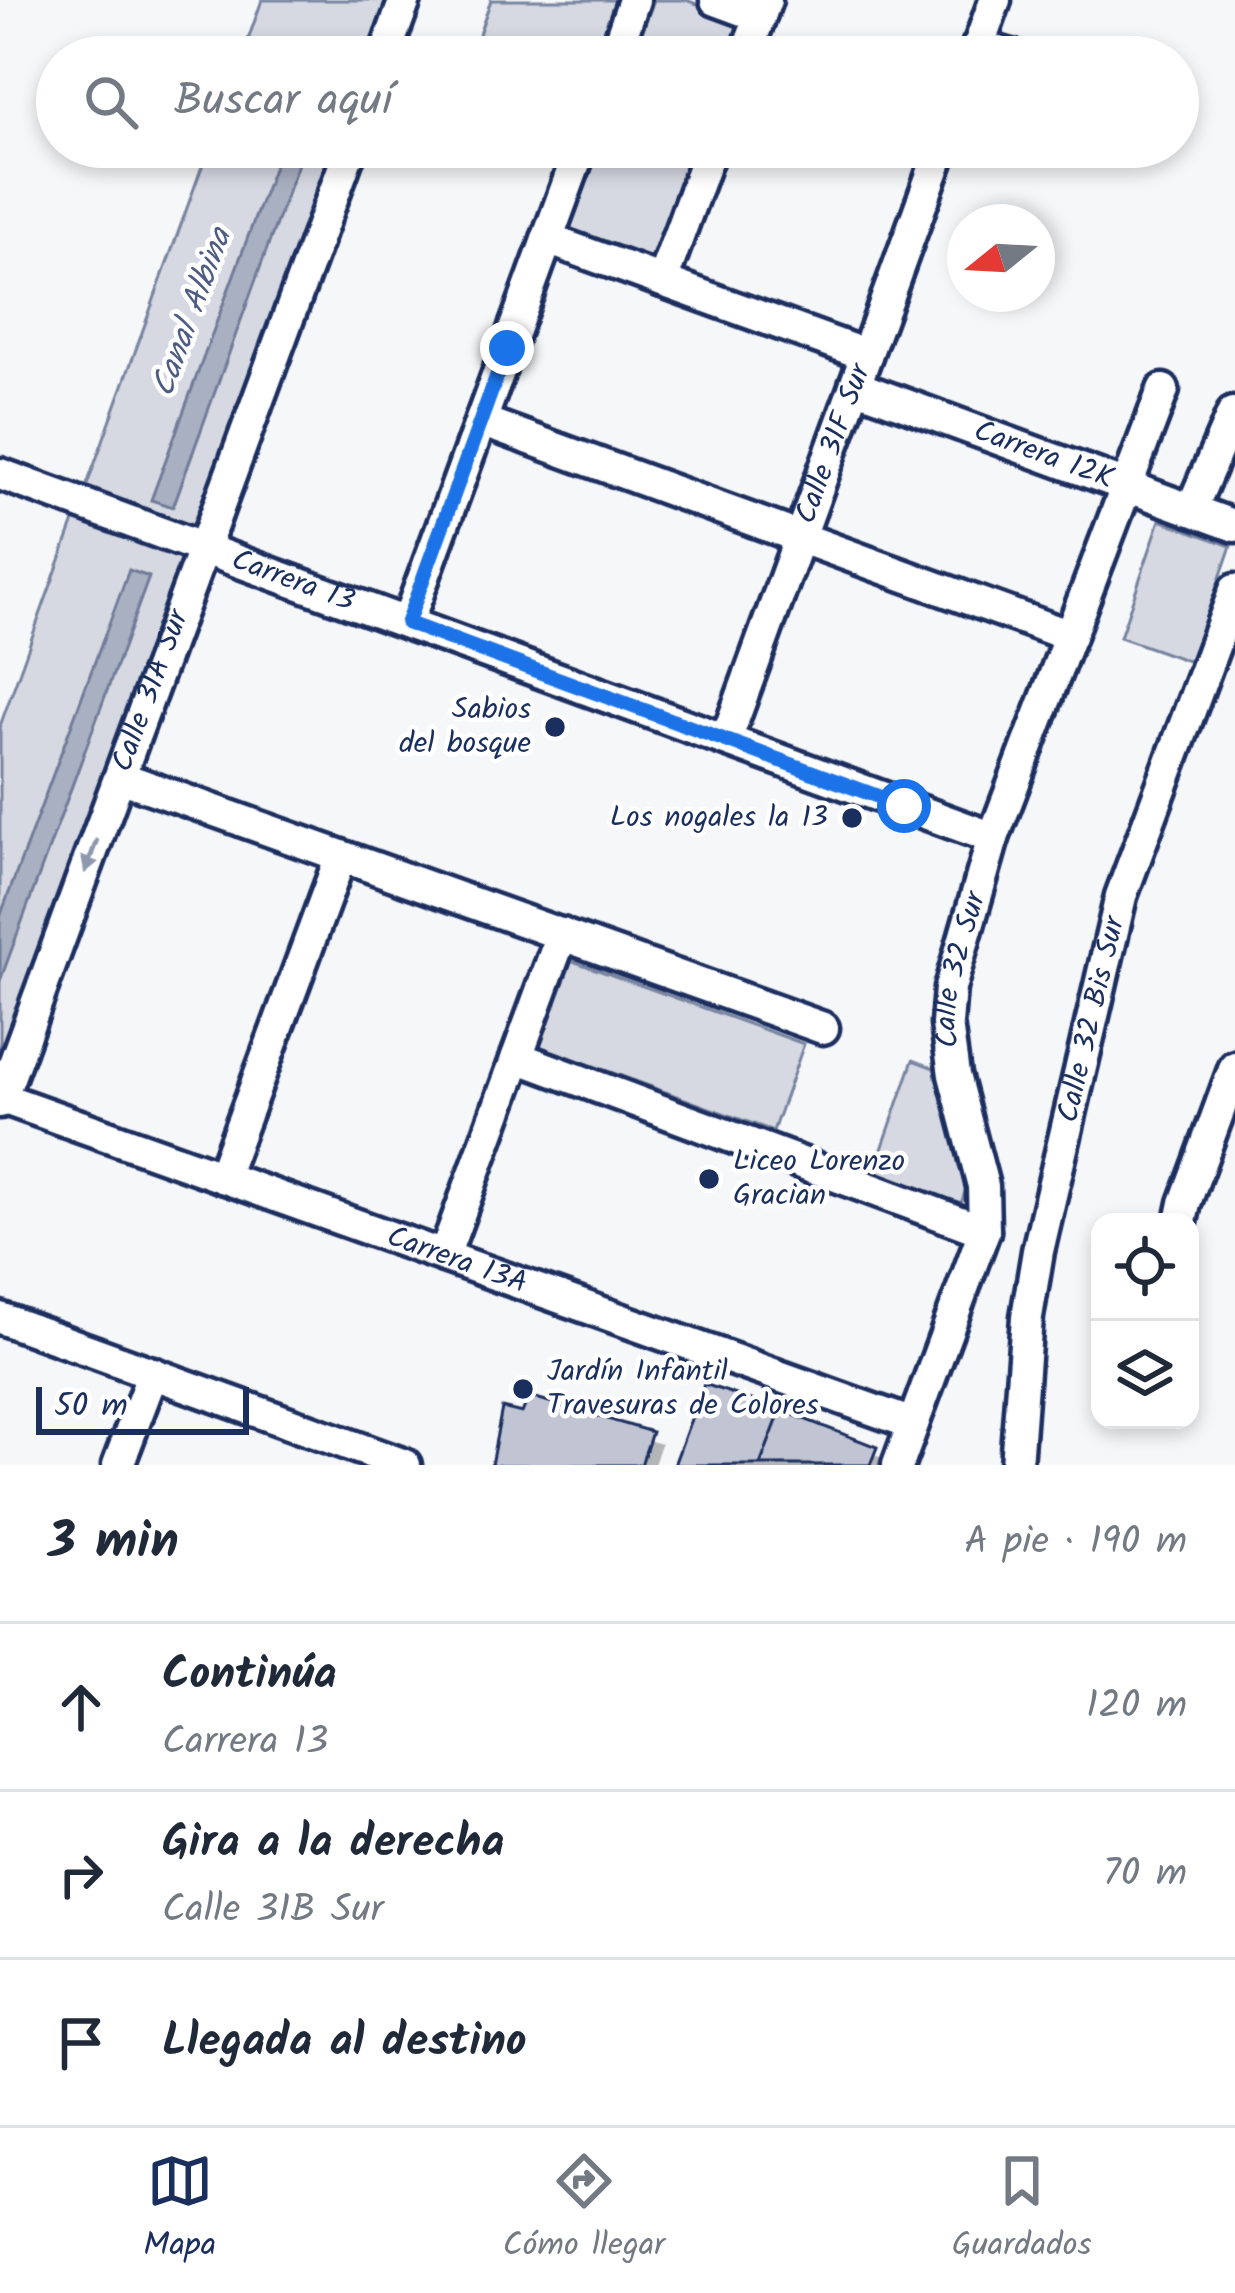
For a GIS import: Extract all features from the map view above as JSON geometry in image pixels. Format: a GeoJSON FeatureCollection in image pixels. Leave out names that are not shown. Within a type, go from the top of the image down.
{"type":"FeatureCollection","features":[{"type":"Feature","properties":{"kind":"street"},"geometry":{"type":"LineString","coordinates":[[392,36],[405,0]]}},
{"type":"Feature","properties":{"kind":"street"},"geometry":{"type":"LineString","coordinates":[[621,36],[634,0]]}},
{"type":"Feature","properties":{"kind":"street"},"geometry":{"type":"LineString","coordinates":[[716,0],[763,8]]}},
{"type":"Feature","properties":{"kind":"street"},"geometry":{"type":"LineString","coordinates":[[982,36],[995,0]]}},
{"type":"Feature","properties":{"kind":"street","name":"Calle 31A Sur"},"geometry":{"type":"LineString","coordinates":[[1,1100],[343,168]]}},
{"type":"Feature","properties":{"kind":"street"},"geometry":{"type":"LineString","coordinates":[[407,623],[573,168]]}},
{"type":"Feature","properties":{"kind":"street"},"geometry":{"type":"LineString","coordinates":[[662,281],[703,168]]}},
{"type":"Feature","properties":{"kind":"street","name":"Calle 31F Sur"},"geometry":{"type":"LineString","coordinates":[[726,740],[934,168]]}},
{"type":"Feature","properties":{"kind":"street"},"geometry":{"type":"LineString","coordinates":[[547,239],[866,355]]}},
{"type":"Feature","properties":{"kind":"street","name":"Carrera 12K"},"geometry":{"type":"LineString","coordinates":[[855,386],[1235,526]]}},
{"type":"Feature","properties":{"kind":"street","name":"Calle 32 Sur"},"geometry":{"type":"LineString","coordinates":[[898,1465],[984,1231],[983,1186],[954,1075],[947,1024],[950,988],[993,838],[1163,390]]}},
{"type":"Feature","properties":{"kind":"street"},"geometry":{"type":"LineString","coordinates":[[1191,510],[1233,412]]}},
{"type":"Feature","properties":{"kind":"street"},"geometry":{"type":"LineString","coordinates":[[481,421],[1070,636]]}},
{"type":"Feature","properties":{"kind":"street","name":"Carrera 13"},"geometry":{"type":"LineString","coordinates":[[0,474],[993,838]]}},
{"type":"Feature","properties":{"kind":"street","name":"Calle 32 Bis Sur"},"geometry":{"type":"LineString","coordinates":[[1016,1465],[1027,1317],[1038,1251],[1121,896],[1235,590]]}},
{"type":"Feature","properties":{"kind":"street"},"geometry":{"type":"LineString","coordinates":[[120,777],[823,1028]]}},
{"type":"Feature","properties":{"kind":"street"},"geometry":{"type":"LineString","coordinates":[[222,1177],[340,856]]}},
{"type":"Feature","properties":{"kind":"street"},"geometry":{"type":"LineString","coordinates":[[444,1256],[562,934]]}},
{"type":"Feature","properties":{"kind":"street"},"geometry":{"type":"LineString","coordinates":[[517,1057],[984,1231]]}},
{"type":"Feature","properties":{"kind":"street"},"geometry":{"type":"LineString","coordinates":[[1183,1213],[1235,1067]]}},
{"type":"Feature","properties":{"kind":"street","name":"Carrera 13A"},"geometry":{"type":"LineString","coordinates":[[1,1100],[913,1424]]}},
{"type":"Feature","properties":{"kind":"street"},"geometry":{"type":"LineString","coordinates":[[0,1318],[153,1373],[362,1458],[405,1465]]}},
{"type":"Feature","properties":{"kind":"street"},"geometry":{"type":"LineString","coordinates":[[118,1465],[153,1373]]}},
{"type":"Feature","properties":{"kind":"shaded area"},"geometry":{"type":"Polygon","coordinates":[[[262,0],[392,0],[379,36],[249,36],[262,0]]]}},
{"type":"Feature","properties":{"kind":"shaded area"},"geometry":{"type":"Polygon","coordinates":[[[491,0],[619,0],[606,36],[478,36],[491,0]]]}},
{"type":"Feature","properties":{"kind":"shaded area"},"geometry":{"type":"Polygon","coordinates":[[[654,0],[686,0],[743,21],[738,36],[641,36],[654,0]]]}},
{"type":"Feature","properties":{"kind":"shaded area"},"geometry":{"type":"Polygon","coordinates":[[[201,168],[329,168],[0,1056],[0,726],[201,168]]]}},
{"type":"Feature","properties":{"kind":"shaded area"},"geometry":{"type":"Polygon","coordinates":[[[592,168],[689,168],[653,266],[568,234],[592,168]]]}},
{"type":"Feature","properties":{"kind":"shaded area"},"geometry":{"type":"Polygon","coordinates":[[[1160,520],[1231,546],[1191,662],[1120,637],[1160,520]]]}},
{"type":"Feature","properties":{"kind":"shaded area"},"geometry":{"type":"Polygon","coordinates":[[[559,956],[804,1044],[773,1131],[528,1042],[559,956]]]}},
{"type":"Feature","properties":{"kind":"shaded area"},"geometry":{"type":"Polygon","coordinates":[[[913,1060],[934,1068],[969,1181],[960,1206],[873,1175],[913,1060]]]}},
{"type":"Feature","properties":{"kind":"water"},"geometry":{"type":"Polygon","coordinates":[[[273,168],[296,168],[173,507],[151,500],[273,168]]]}},
{"type":"Feature","properties":{"kind":"water"},"geometry":{"type":"Polygon","coordinates":[[[129,570],[149,577],[0,981],[0,917],[129,570]]]}},
{"type":"Feature","properties":{"kind":"building"},"geometry":{"type":"Polygon","coordinates":[[[704,1384],[781,1410],[760,1465],[674,1465],[704,1384]]]}},
{"type":"Feature","properties":{"kind":"building"},"geometry":{"type":"Polygon","coordinates":[[[529,1396],[652,1432],[641,1465],[491,1465],[502,1408],[522,1413],[529,1396]]]}},
{"type":"Feature","properties":{"kind":"building"},"geometry":{"type":"Polygon","coordinates":[[[781,1410],[877,1447],[870,1465],[760,1465],[781,1410]]]}},
{"type":"Feature","properties":{"kind":"place","name":"Sabios del bosque"},"geometry":{"type":"Point","coordinates":[555,727]}},
{"type":"Feature","properties":{"kind":"place","name":"Los nogales la 13"},"geometry":{"type":"Point","coordinates":[852,818]}},
{"type":"Feature","properties":{"kind":"place","name":"Liceo Lorenzo Gracian"},"geometry":{"type":"Point","coordinates":[709,1179]}},
{"type":"Feature","properties":{"kind":"place","name":"Jardín Infantil Travesuras de Colores"},"geometry":{"type":"Point","coordinates":[523,1389]}},
{"type":"Feature","properties":{"kind":"route"},"geometry":{"type":"LineString","coordinates":[[507,348],[407,623],[904,806]]}},
{"type":"Feature","properties":{"kind":"water label","name":"Canal Albina"},"geometry":{"type":"Point","coordinates":[193,313]}}]}
